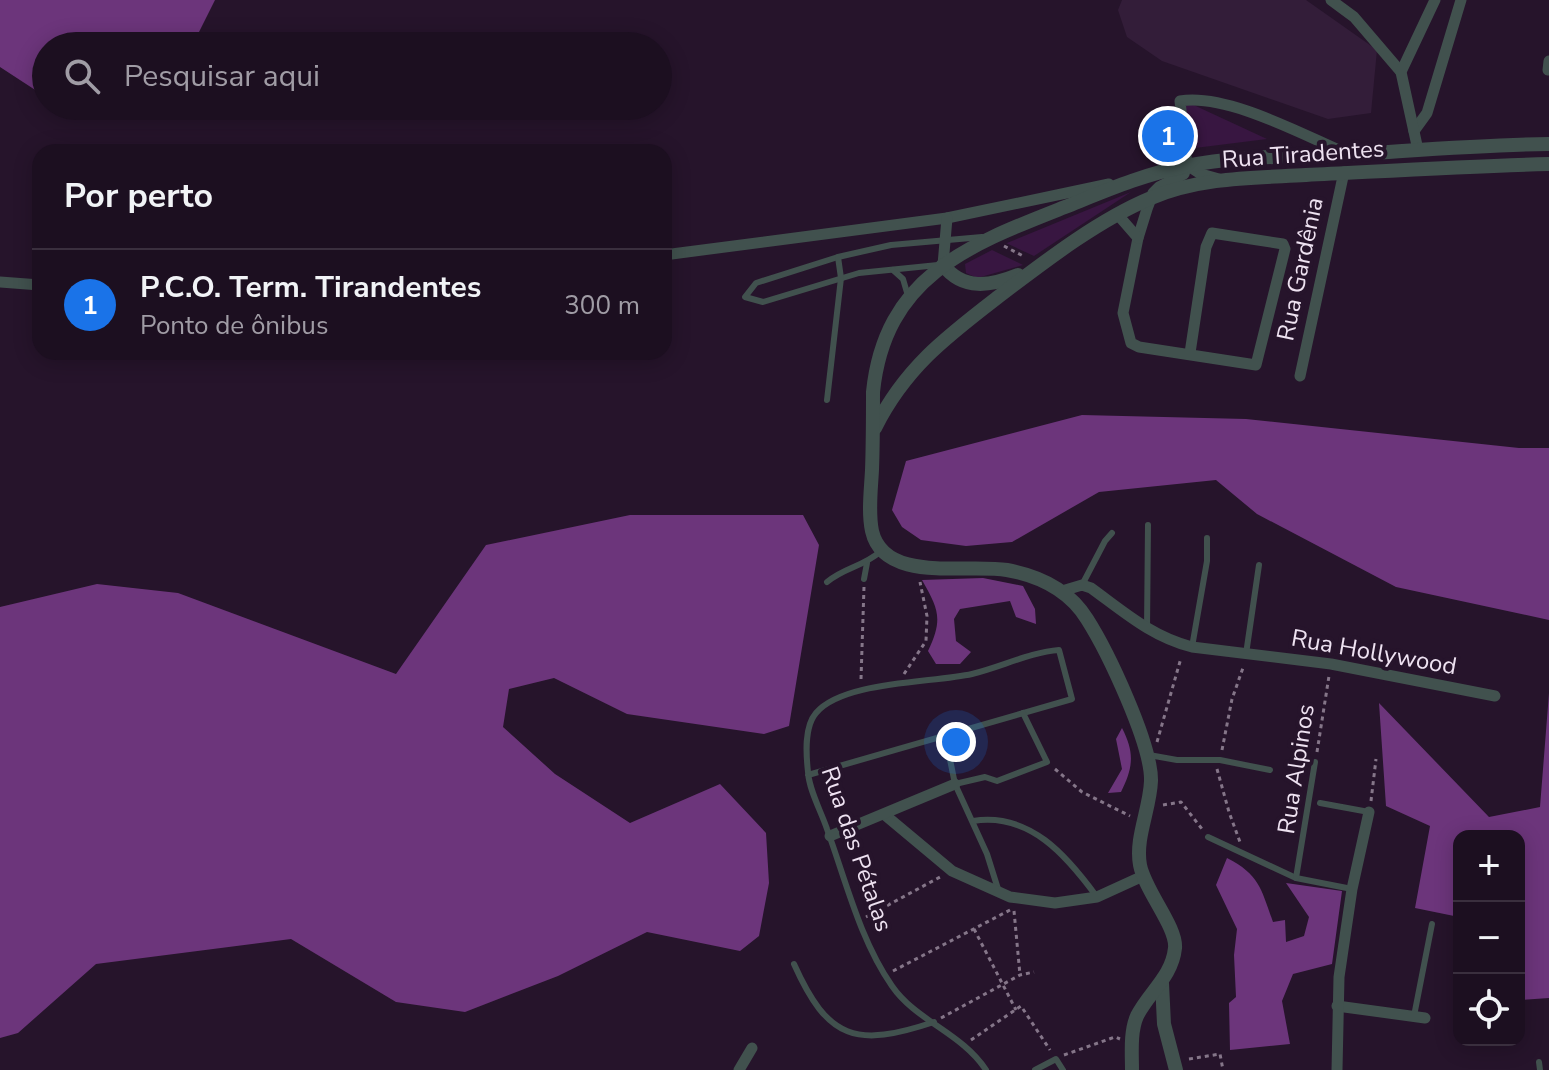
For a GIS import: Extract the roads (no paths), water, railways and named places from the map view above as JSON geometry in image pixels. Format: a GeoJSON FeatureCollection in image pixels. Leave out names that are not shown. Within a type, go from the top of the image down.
{"type":"FeatureCollection","features":[{"type":"Feature","properties":{"kind":"street"},"geometry":{"type":"LineString","coordinates":[[1331,0],[1354,17],[1401,72],[1418,150]]}},
{"type":"Feature","properties":{"kind":"street"},"geometry":{"type":"LineString","coordinates":[[1401,72],[1435,0]]}},
{"type":"Feature","properties":{"kind":"street"},"geometry":{"type":"LineString","coordinates":[[1414,131],[1427,113],[1461,0]]}},
{"type":"Feature","properties":{"kind":"street","name":"Rua Tiradentes"},"geometry":{"type":"LineString","coordinates":[[1187,165],[1180,101],[1198,99],[1220,103],[1348,154]]}},
{"type":"Feature","properties":{"kind":"street","name":"Rua Tiradentes"},"geometry":{"type":"LineString","coordinates":[[672,254],[947,218],[1136,179],[1187,165],[1549,144]]}},
{"type":"Feature","properties":{"kind":"street","name":"Rua Tiradentes"},"geometry":{"type":"LineString","coordinates":[[1032,264],[1150,198],[1182,187],[1221,180],[1344,172],[1549,164]]}},
{"type":"Feature","properties":{"kind":"street"},"geometry":{"type":"LineString","coordinates":[[1190,353],[1206,247],[1212,233],[1283,244],[1285,249],[1258,363],[1254,366],[1139,347],[1131,343],[1123,313],[1138,238],[1150,198],[1159,187],[1184,174],[1187,165],[1201,174],[1221,180]]}},
{"type":"Feature","properties":{"kind":"street","name":"Rua Gardênia"},"geometry":{"type":"LineString","coordinates":[[1300,376],[1344,172]]}},
{"type":"Feature","properties":{"kind":"street","name":"Rua Tiradentes"},"geometry":{"type":"LineString","coordinates":[[881,551],[872,531],[871,517],[873,392],[880,358],[908,298],[943,265],[1136,179]]}},
{"type":"Feature","properties":{"kind":"street"},"geometry":{"type":"LineString","coordinates":[[1118,215],[1138,238]]}},
{"type":"Feature","properties":{"kind":"street"},"geometry":{"type":"LineString","coordinates":[[947,218],[943,265],[959,280],[974,284],[1003,281],[1032,264]]}},
{"type":"Feature","properties":{"kind":"street"},"geometry":{"type":"LineString","coordinates":[[873,432],[891,398],[913,369],[1032,264]]}},
{"type":"Feature","properties":{"kind":"street"},"geometry":{"type":"LineString","coordinates":[[0,282],[32,284]]}},
{"type":"Feature","properties":{"kind":"street"},"geometry":{"type":"LineString","coordinates":[[881,551],[893,560],[917,567],[1007,570],[1030,576],[1062,591],[1085,616],[1101,645],[1149,755],[1151,785],[1139,857],[1143,876],[1175,940],[1171,963],[1162,983],[1136,1019],[1132,1070]]}},
{"type":"Feature","properties":{"kind":"street"},"geometry":{"type":"LineString","coordinates":[[1062,591],[1082,585]]}},
{"type":"Feature","properties":{"kind":"street","name":"Rua Hollywood"},"geometry":{"type":"LineString","coordinates":[[1082,585],[1108,600],[1147,630],[1171,642],[1331,664],[1495,696]]}},
{"type":"Feature","properties":{"kind":"street"},"geometry":{"type":"LineString","coordinates":[[830,836],[955,784]]}},
{"type":"Feature","properties":{"kind":"street"},"geometry":{"type":"LineString","coordinates":[[1337,1070],[1339,977],[1352,889],[1369,812]]}},
{"type":"Feature","properties":{"kind":"street"},"geometry":{"type":"LineString","coordinates":[[885,815],[952,871],[998,892],[1029,901],[1055,903],[1097,897],[1143,876]]}},
{"type":"Feature","properties":{"kind":"street"},"geometry":{"type":"LineString","coordinates":[[1162,983],[1163,1010],[1175,1066]]}},
{"type":"Feature","properties":{"kind":"street"},"geometry":{"type":"LineString","coordinates":[[1145,1003],[1154,1002],[1163,1010]]}},
{"type":"Feature","properties":{"kind":"street"},"geometry":{"type":"LineString","coordinates":[[1337,1006],[1419,1017]]}},
{"type":"Feature","properties":{"kind":"street"},"geometry":{"type":"LineString","coordinates":[[739,1070],[752,1048]]}},
{"type":"Feature","properties":{"kind":"lane","name":"Rua Tiradentes"},"geometry":{"type":"LineString","coordinates":[[841,278],[763,302],[745,297],[756,283],[838,257],[891,245],[945,239],[995,241]]}},
{"type":"Feature","properties":{"kind":"lane"},"geometry":{"type":"LineString","coordinates":[[827,400],[841,278],[838,257]]}},
{"type":"Feature","properties":{"kind":"lane"},"geometry":{"type":"LineString","coordinates":[[841,278],[943,265]]}},
{"type":"Feature","properties":{"kind":"lane"},"geometry":{"type":"LineString","coordinates":[[893,270],[906,284],[908,298]]}},
{"type":"Feature","properties":{"kind":"lane"},"geometry":{"type":"LineString","coordinates":[[1147,630],[1148,525]]}},
{"type":"Feature","properties":{"kind":"lane"},"geometry":{"type":"LineString","coordinates":[[1082,585],[1112,533]]}},
{"type":"Feature","properties":{"kind":"lane"},"geometry":{"type":"LineString","coordinates":[[1192,647],[1207,561],[1207,538]]}},
{"type":"Feature","properties":{"kind":"lane"},"geometry":{"type":"LineString","coordinates":[[827,582],[839,572],[867,563],[881,551]]}},
{"type":"Feature","properties":{"kind":"lane"},"geometry":{"type":"LineString","coordinates":[[864,579],[867,563]]}},
{"type":"Feature","properties":{"kind":"lane"},"geometry":{"type":"LineString","coordinates":[[1246,654],[1259,565]]}},
{"type":"Feature","properties":{"kind":"lane","name":"Rua das Pétalas"},"geometry":{"type":"LineString","coordinates":[[986,1070],[964,1044],[910,1005],[885,975],[859,920],[808,775],[808,728],[818,710],[833,700],[860,691],[971,674],[1059,649],[1073,697],[1023,713]]}},
{"type":"Feature","properties":{"kind":"lane"},"geometry":{"type":"LineString","coordinates":[[808,775],[1023,713],[1047,762],[997,781],[985,777],[955,784]]}},
{"type":"Feature","properties":{"kind":"lane"},"geometry":{"type":"LineString","coordinates":[[945,735],[955,784],[995,873],[998,892]]}},
{"type":"Feature","properties":{"kind":"lane"},"geometry":{"type":"LineString","coordinates":[[1149,755],[1177,760],[1220,760],[1270,770]]}},
{"type":"Feature","properties":{"kind":"lane","name":"Rua Alpinos"},"geometry":{"type":"LineString","coordinates":[[1296,878],[1315,762]]}},
{"type":"Feature","properties":{"kind":"lane"},"geometry":{"type":"LineString","coordinates":[[1320,803],[1369,812]]}},
{"type":"Feature","properties":{"kind":"lane"},"geometry":{"type":"LineString","coordinates":[[973,821],[998,819],[1044,838],[1065,857],[1097,897]]}},
{"type":"Feature","properties":{"kind":"lane"},"geometry":{"type":"LineString","coordinates":[[1208,837],[1296,878],[1352,889]]}},
{"type":"Feature","properties":{"kind":"lane"},"geometry":{"type":"LineString","coordinates":[[1419,1017],[1432,924]]}},
{"type":"Feature","properties":{"kind":"lane"},"geometry":{"type":"LineString","coordinates":[[794,964],[805,990],[828,1021],[847,1032],[875,1035],[904,1032],[934,1022]]}},
{"type":"Feature","properties":{"kind":"lane"},"geometry":{"type":"LineString","coordinates":[[1035,1070],[1056,1059],[1063,1070]]}},
{"type":"Feature","properties":{"kind":"place","name":"P.C.O. Term. Tirandentes"},"geometry":{"type":"Point","coordinates":[1168,136]}}]}
